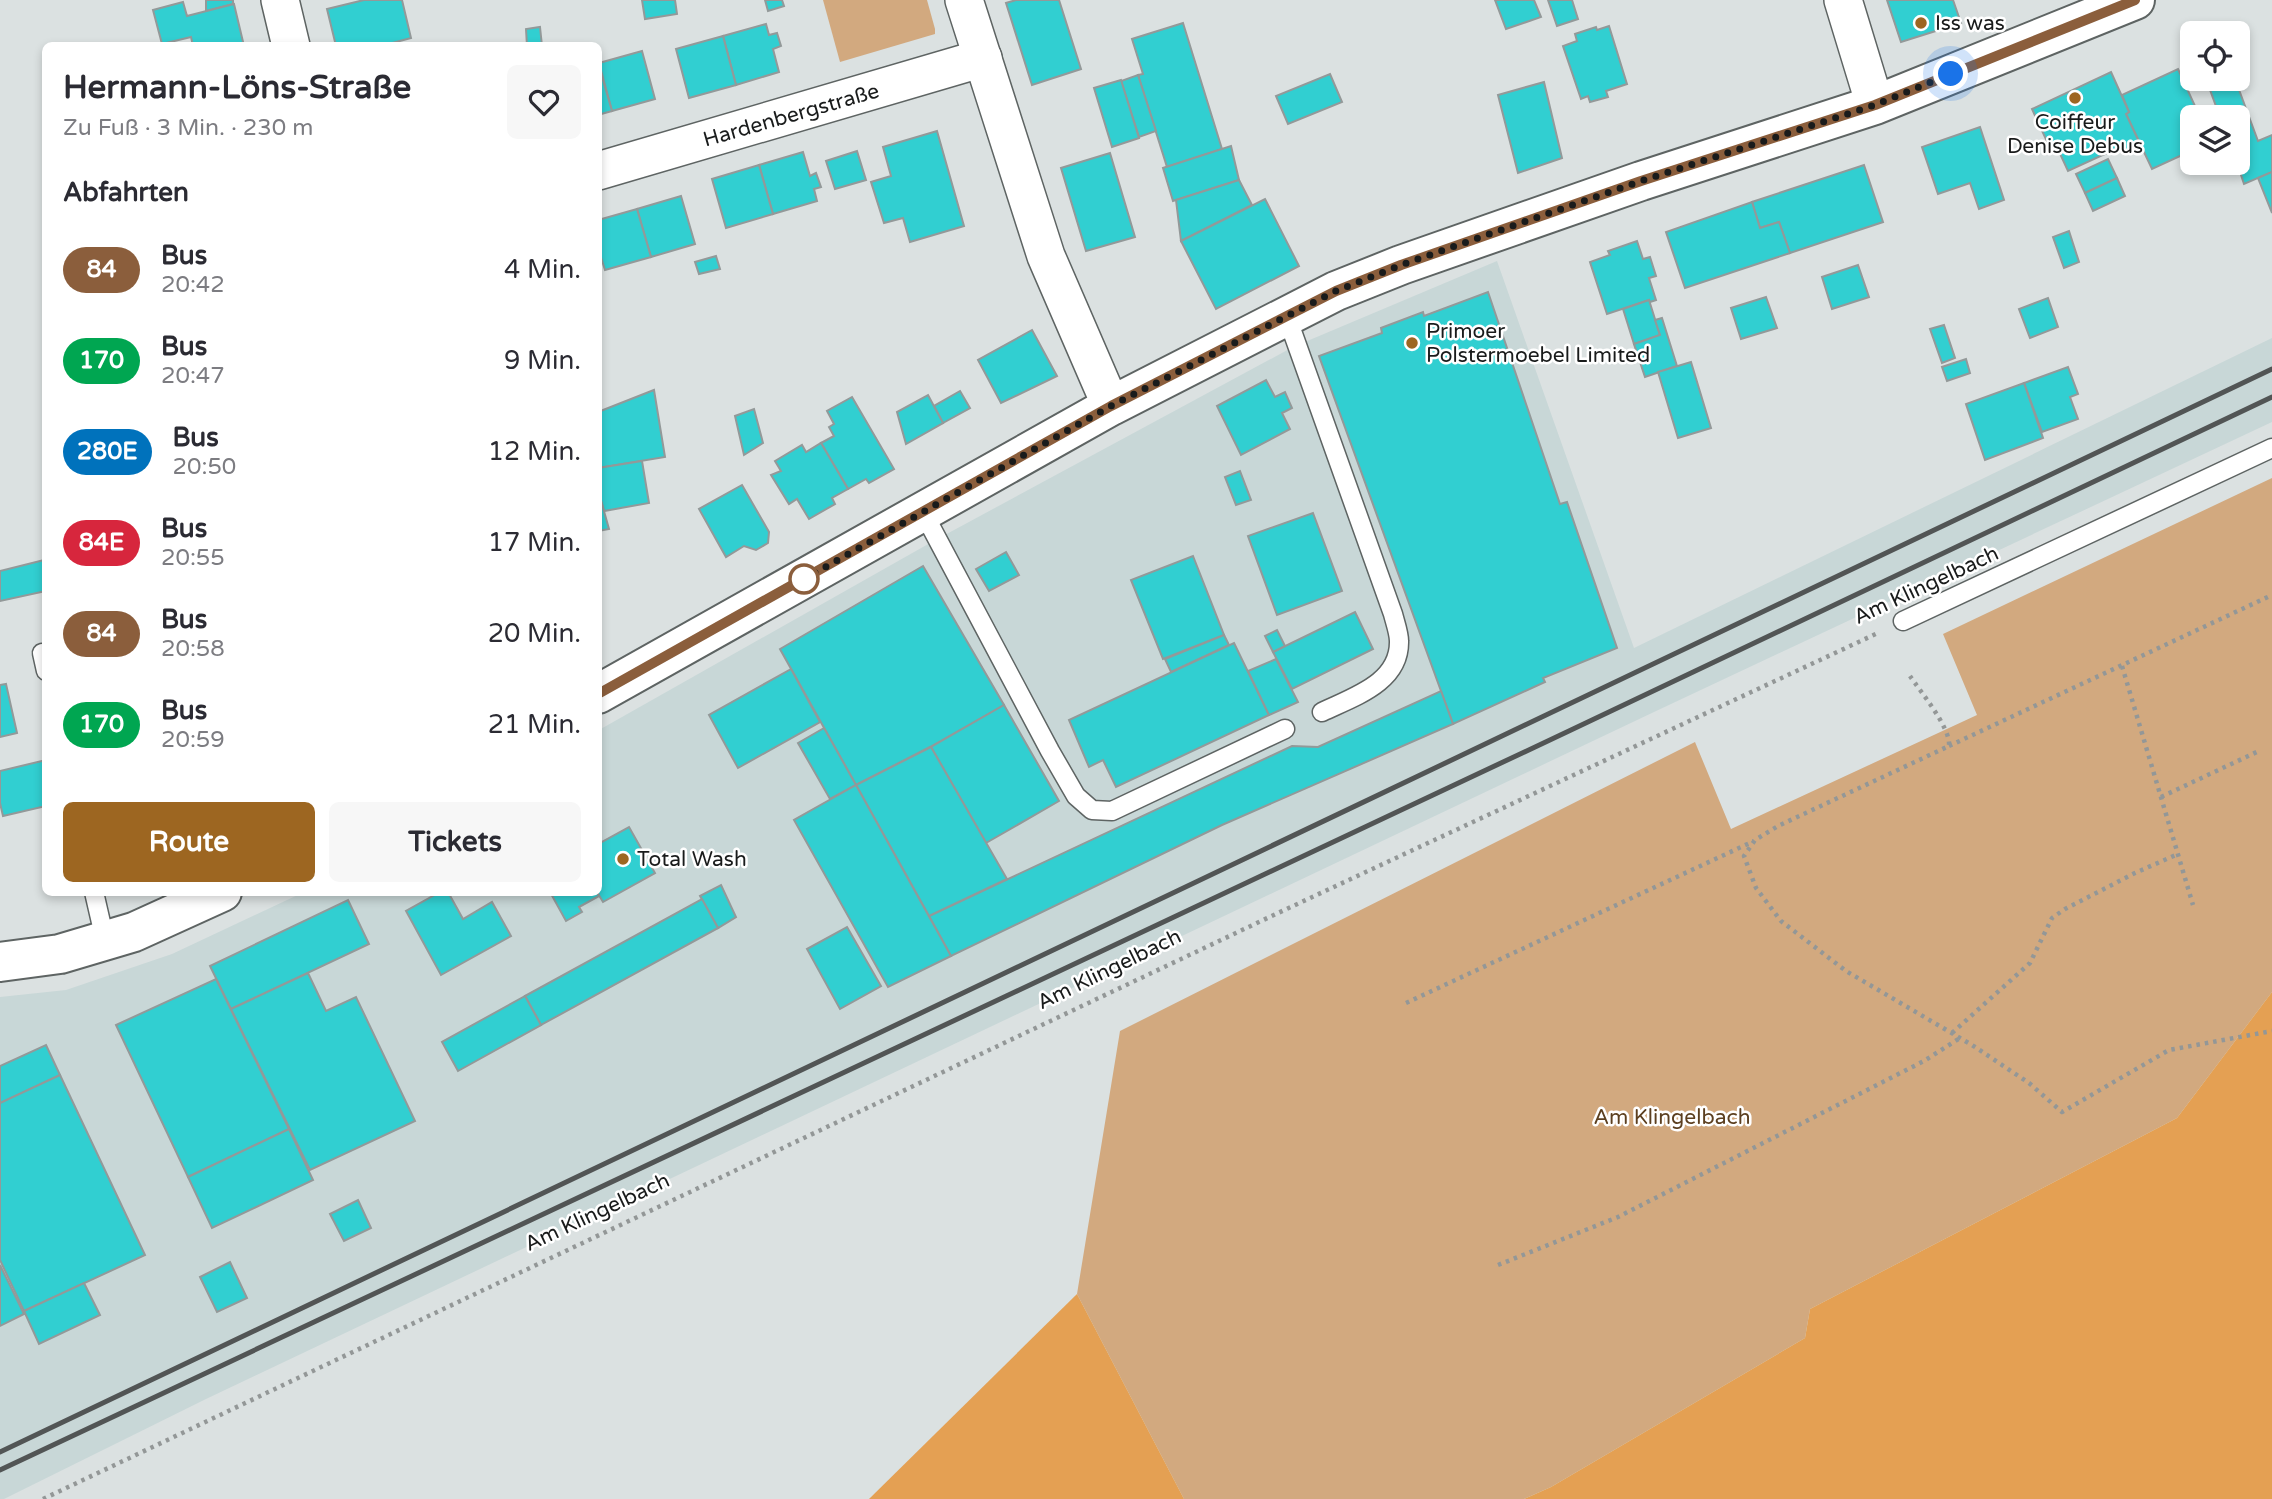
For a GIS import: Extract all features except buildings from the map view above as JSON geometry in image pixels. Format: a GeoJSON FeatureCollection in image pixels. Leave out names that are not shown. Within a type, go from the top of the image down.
{"type":"FeatureCollection","features":[{"type":"Feature","properties":{"kind":"main road"},"geometry":{"type":"LineString","coordinates":[[602,692],[1111,406],[1336,291],[1401,265],[1641,181],[1875,105],[2136,0]]}},
{"type":"Feature","properties":{"kind":"main road"},"geometry":{"type":"LineString","coordinates":[[0,962],[60,954],[135,932],[213,896]]}},
{"type":"Feature","properties":{"kind":"street"},"geometry":{"type":"LineString","coordinates":[[280,0],[290,42]]}},
{"type":"Feature","properties":{"kind":"street"},"geometry":{"type":"LineString","coordinates":[[964,0],[1046,256],[1111,406]]}},
{"type":"Feature","properties":{"kind":"street"},"geometry":{"type":"LineString","coordinates":[[1843,0],[1875,105]]}},
{"type":"Feature","properties":{"kind":"street","name":"Hardenbergstraße"},"geometry":{"type":"LineString","coordinates":[[602,170],[983,58]]}},
{"type":"Feature","properties":{"kind":"lane"},"geometry":{"type":"LineString","coordinates":[[1287,317],[1394,614],[1399,641],[1395,667],[1374,687],[1322,712]]}},
{"type":"Feature","properties":{"kind":"lane","name":"Am Klingelbach"},"geometry":{"type":"LineString","coordinates":[[1903,621],[2272,449]]}},
{"type":"Feature","properties":{"kind":"lane"},"geometry":{"type":"LineString","coordinates":[[923,512],[1050,751],[1076,796],[1092,810],[1112,811],[1285,729]]}},
{"type":"Feature","properties":{"kind":"lane"},"geometry":{"type":"LineString","coordinates":[[95,896],[105,940]]}},
{"type":"Feature","properties":{"kind":"path"},"geometry":{"type":"LineString","coordinates":[[1405,1003],[2272,596]]}},
{"type":"Feature","properties":{"kind":"path","name":"Am Klingelbach"},"geometry":{"type":"LineString","coordinates":[[43,1499],[1278,913],[1903,621]]}},
{"type":"Feature","properties":{"kind":"path"},"geometry":{"type":"LineString","coordinates":[[2122,666],[2193,905]]}},
{"type":"Feature","properties":{"kind":"path"},"geometry":{"type":"LineString","coordinates":[[1910,676],[1944,726],[1950,739],[1949,746]]}},
{"type":"Feature","properties":{"kind":"path"},"geometry":{"type":"LineString","coordinates":[[2161,797],[2261,750]]}},
{"type":"Feature","properties":{"kind":"path"},"geometry":{"type":"LineString","coordinates":[[1755,840],[1744,856],[1756,888],[1781,921],[1846,971],[1960,1038],[2029,1083],[2062,1112],[2169,1050],[2272,1031]]}},
{"type":"Feature","properties":{"kind":"path"},"geometry":{"type":"LineString","coordinates":[[1952,1034],[2031,963],[2052,918],[2135,873],[2178,854]]}},
{"type":"Feature","properties":{"kind":"path"},"geometry":{"type":"LineString","coordinates":[[1498,1265],[1618,1217],[1924,1061],[1960,1038]]}},
{"type":"Feature","properties":{"kind":"shaded area"},"geometry":{"type":"Polygon","coordinates":[[[1497,261],[1634,648],[2272,338],[2272,422],[1654,712],[0,1499],[0,997],[66,990],[172,954],[296,896],[602,896],[602,728],[930,543],[1293,347],[1497,261]]]}},
{"type":"Feature","properties":{"kind":"shaded area"},"geometry":{"type":"Polygon","coordinates":[[[2272,992],[2272,1499],[1524,1499],[1551,1487],[1805,1338],[1810,1309],[2177,1118],[2272,992]]]}},
{"type":"Feature","properties":{"kind":"shaded area"},"geometry":{"type":"Polygon","coordinates":[[[1077,1294],[1184,1499],[869,1499],[1077,1294]]]}},
{"type":"Feature","properties":{"kind":"green space"},"geometry":{"type":"Polygon","coordinates":[[[823,0],[927,0],[935,34],[840,62],[823,0]]]}},
{"type":"Feature","properties":{"kind":"green space","name":"Am Klingelbach"},"geometry":{"type":"Polygon","coordinates":[[[2272,478],[2272,992],[2177,1118],[1810,1309],[1805,1338],[1551,1487],[1524,1499],[1184,1499],[1077,1294],[1120,1031],[1695,742],[1731,829],[1977,715],[1943,634],[2272,478]]]}},
{"type":"Feature","properties":{"kind":"railway"},"geometry":{"type":"LineString","coordinates":[[0,1452],[2272,369]]}},
{"type":"Feature","properties":{"kind":"railway"},"geometry":{"type":"LineString","coordinates":[[0,1470],[2272,397]]}},
{"type":"Feature","properties":{"kind":"bus line","name":"84"},"geometry":{"type":"LineString","coordinates":[[602,692],[1111,406],[1336,291],[1401,265],[1641,181],[1875,105],[2135,0]]}},
{"type":"Feature","properties":{"kind":"place","name":"Iss was"},"geometry":{"type":"Point","coordinates":[1921,23]}},
{"type":"Feature","properties":{"kind":"place","name":"Coiffeur Denise Debus"},"geometry":{"type":"Point","coordinates":[2075,98]}},
{"type":"Feature","properties":{"kind":"place","name":"Primoer Polstermoebel Limited"},"geometry":{"type":"Point","coordinates":[1412,343]}},
{"type":"Feature","properties":{"kind":"place","name":"Total Wash"},"geometry":{"type":"Point","coordinates":[623,859]}},
{"type":"Feature","properties":{"kind":"route"},"geometry":{"type":"LineString","coordinates":[[804,579],[1111,406],[1336,291],[1401,265],[1641,181],[1875,105],[1951,74]]}}]}
